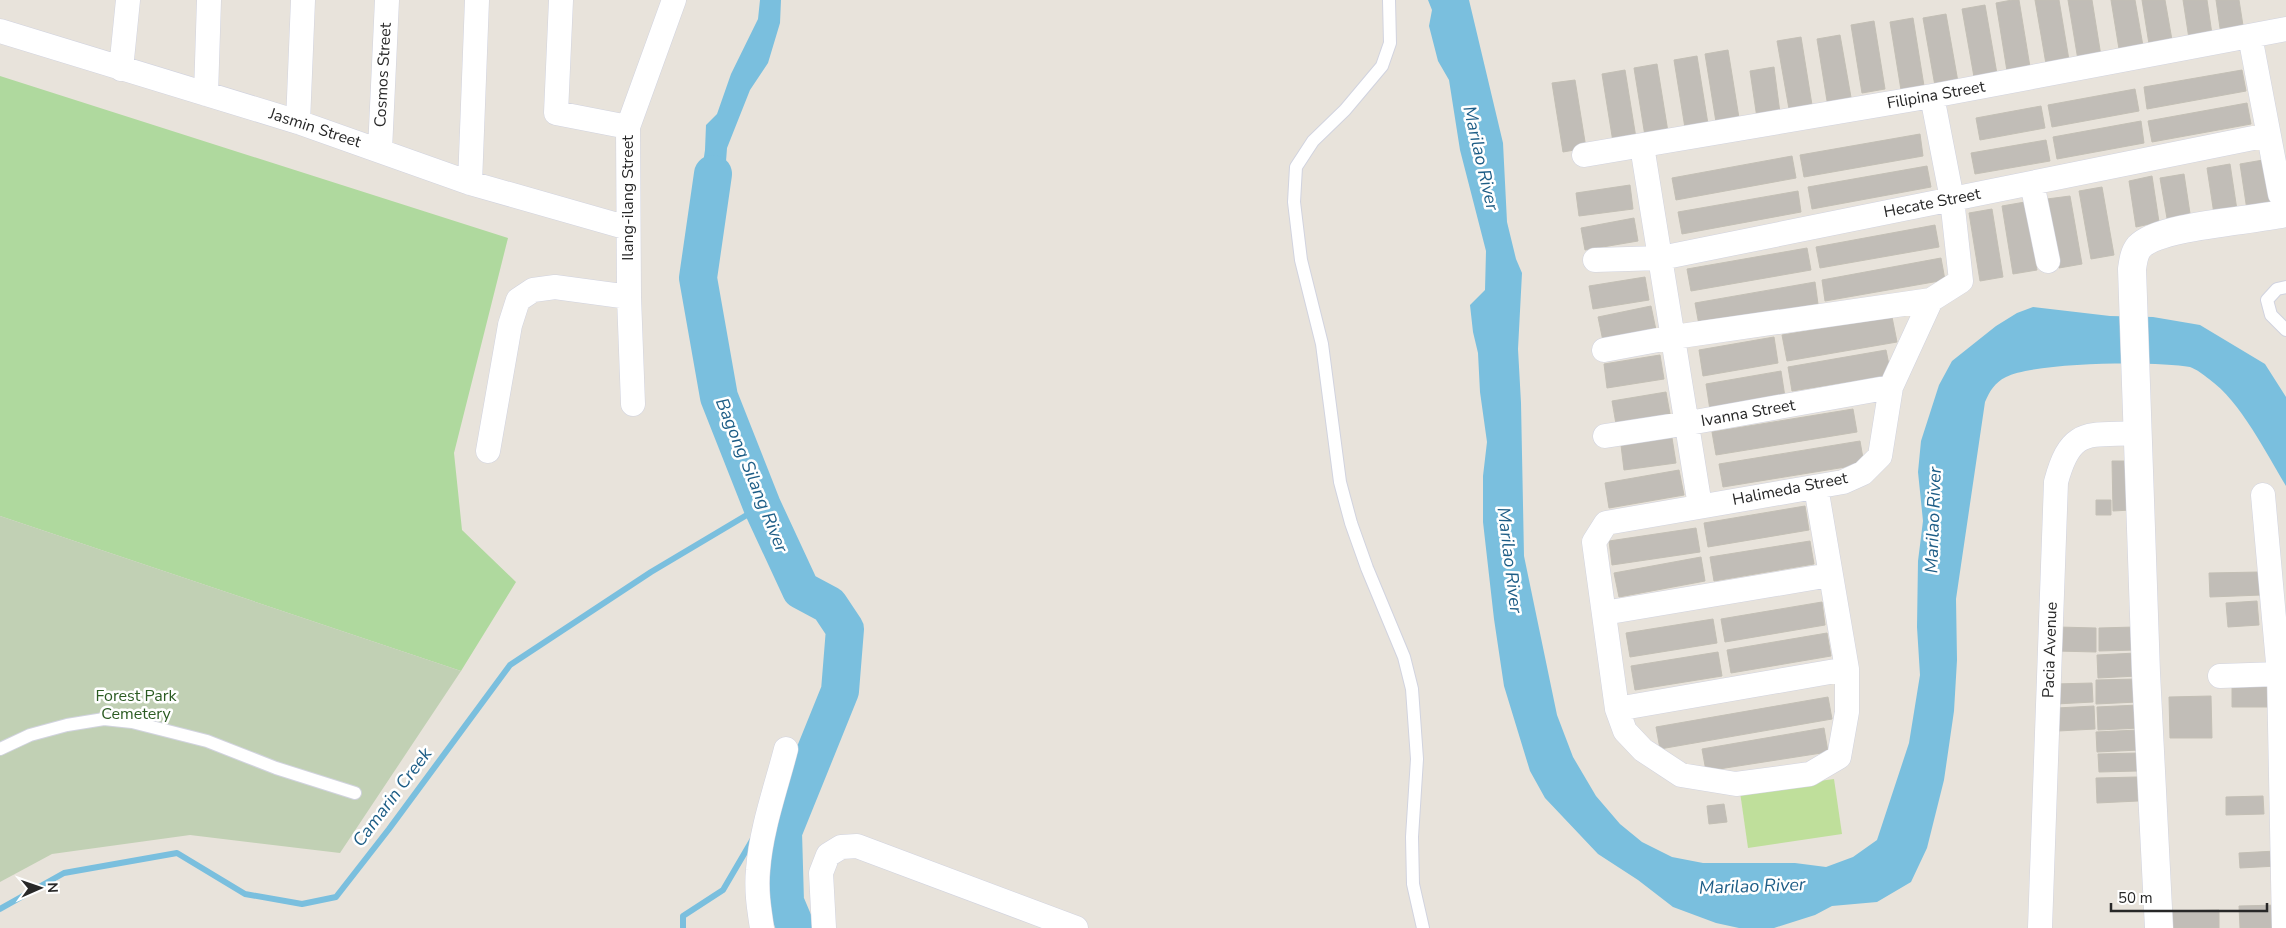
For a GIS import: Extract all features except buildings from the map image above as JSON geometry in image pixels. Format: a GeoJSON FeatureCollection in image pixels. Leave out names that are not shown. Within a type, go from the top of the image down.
{"type":"FeatureCollection","features":[{"type":"Feature","properties":{"kind":"street"},"geometry":{"type":"LineString","coordinates":[[121,69],[128,0]]}},
{"type":"Feature","properties":{"kind":"street"},"geometry":{"type":"LineString","coordinates":[[206,94],[209,0]]}},
{"type":"Feature","properties":{"kind":"street"},"geometry":{"type":"LineString","coordinates":[[298,122],[302,0]]}},
{"type":"Feature","properties":{"kind":"street","name":"Cosmos Street"},"geometry":{"type":"LineString","coordinates":[[380,150],[387,0]]}},
{"type":"Feature","properties":{"kind":"street"},"geometry":{"type":"LineString","coordinates":[[470,183],[477,0]]}},
{"type":"Feature","properties":{"kind":"street"},"geometry":{"type":"LineString","coordinates":[[561,0],[556,113],[628,127]]}},
{"type":"Feature","properties":{"kind":"street","name":"Ilang-ilang Street"},"geometry":{"type":"LineString","coordinates":[[632,404],[628,127],[674,0]]}},
{"type":"Feature","properties":{"kind":"street","name":"Filipina Street"},"geometry":{"type":"LineString","coordinates":[[1584,155],[1932,96],[2286,30]]}},
{"type":"Feature","properties":{"kind":"street","name":"Jasmin Street"},"geometry":{"type":"LineString","coordinates":[[0,31],[298,122],[470,183],[628,228]]}},
{"type":"Feature","properties":{"kind":"street"},"geometry":{"type":"LineString","coordinates":[[2159,928],[2146,673],[2132,269],[2138,248],[2158,236],[2283,204],[2250,36]]}},
{"type":"Feature","properties":{"kind":"street"},"geometry":{"type":"LineString","coordinates":[[1604,350],[1674,337],[1931,300],[1961,281],[1952,199],[1932,96]]}},
{"type":"Feature","properties":{"kind":"street","name":"Hecate Street"},"geometry":{"type":"LineString","coordinates":[[1595,260],[1661,258],[2268,135]]}},
{"type":"Feature","properties":{"kind":"street"},"geometry":{"type":"LineString","coordinates":[[1642,146],[1700,506]]}},
{"type":"Feature","properties":{"kind":"street"},"geometry":{"type":"LineString","coordinates":[[2032,182],[2048,261]]}},
{"type":"Feature","properties":{"kind":"street"},"geometry":{"type":"LineString","coordinates":[[488,451],[510,325],[518,300],[533,290],[555,287],[629,297]]}},
{"type":"Feature","properties":{"kind":"street","name":"Halimeda Street"},"geometry":{"type":"LineString","coordinates":[[1604,613],[1594,542],[1606,523],[1843,482],[1863,474],[1880,456],[1891,387],[1931,300]]}},
{"type":"Feature","properties":{"kind":"street","name":"Ivanna Street"},"geometry":{"type":"LineString","coordinates":[[1605,436],[1891,387]]}},
{"type":"Feature","properties":{"kind":"street","name":"Pacia Avenue"},"geometry":{"type":"LineString","coordinates":[[2040,928],[2056,482],[2062,459],[2071,445],[2082,437],[2138,433]]}},
{"type":"Feature","properties":{"kind":"street"},"geometry":{"type":"LineString","coordinates":[[1816,486],[1847,669],[1847,712],[1839,757],[1810,774],[1736,784],[1681,775],[1643,750],[1625,730],[1617,709],[1604,613],[1830,576]]}},
{"type":"Feature","properties":{"kind":"street"},"geometry":{"type":"LineString","coordinates":[[2264,495],[2279,674],[2284,928]]}},
{"type":"Feature","properties":{"kind":"street"},"geometry":{"type":"LineString","coordinates":[[1617,709],[1847,669]]}},
{"type":"Feature","properties":{"kind":"street"},"geometry":{"type":"LineString","coordinates":[[2220,676],[2279,674]]}},
{"type":"Feature","properties":{"kind":"street"},"geometry":{"type":"LineString","coordinates":[[762,928],[757,894],[758,869],[763,839],[786,749]]}},
{"type":"Feature","properties":{"kind":"street"},"geometry":{"type":"LineString","coordinates":[[824,928],[821,873],[828,854],[842,847],[857,846],[1076,928]]}},
{"type":"Feature","properties":{"kind":"lane"},"geometry":{"type":"LineString","coordinates":[[1389,0],[1390,43],[1382,66],[1345,110],[1312,141],[1296,167],[1294,202],[1302,260],[1322,344],[1340,482],[1351,523],[1367,568],[1404,657],[1412,688],[1417,759],[1412,838],[1413,884],[1424,928]]}},
{"type":"Feature","properties":{"kind":"lane"},"geometry":{"type":"LineString","coordinates":[[2286,286],[2277,289],[2267,300],[2271,315],[2286,330]]}},
{"type":"Feature","properties":{"kind":"lane"},"geometry":{"type":"LineString","coordinates":[[0,749],[30,736],[67,725],[104,719],[132,722],[207,741],[276,768],[355,793]]}},
{"type":"Feature","properties":{"kind":"green space"},"geometry":{"type":"Polygon","coordinates":[[[0,76],[508,238],[454,453],[462,530],[516,582],[461,671],[0,516],[0,76]]]}},
{"type":"Feature","properties":{"kind":"green space","name":"Forest Park Cemetery"},"geometry":{"type":"Polygon","coordinates":[[[0,516],[461,671],[340,853],[190,835],[52,854],[0,882],[0,516]]]}},
{"type":"Feature","properties":{"kind":"green space"},"geometry":{"type":"Polygon","coordinates":[[[1834,779],[1842,834],[1748,848],[1740,792],[1834,779]]]}},
{"type":"Feature","properties":{"kind":"water"},"geometry":{"type":"Polygon","coordinates":[[[760,0],[781,0],[780,23],[768,63],[750,90],[727,148],[723,202],[716,227],[694,224],[705,150],[706,125],[717,114],[731,74],[758,19],[760,0]]]}},
{"type":"Feature","properties":{"kind":"water","name":"Marilao River"},"geometry":{"type":"Polygon","coordinates":[[[1428,0],[1469,0],[1503,143],[1507,222],[1516,259],[1522,273],[1518,349],[1524,556],[1557,715],[1573,757],[1596,796],[1620,824],[1642,842],[1672,857],[1703,863],[1795,863],[1826,867],[1853,857],[1877,840],[1909,743],[1920,675],[1917,627],[1918,561],[1923,521],[1918,472],[1921,441],[1939,385],[1952,361],[1996,326],[2017,313],[2033,307],[2110,316],[2153,317],[2200,325],[2265,364],[2286,397],[2286,486],[2252,429],[2232,401],[2209,379],[2190,367],[2151,364],[2096,364],[2042,368],[2006,377],[1993,388],[1985,402],[1956,599],[1957,660],[1954,711],[1944,780],[1927,848],[1911,882],[1877,902],[1832,906],[1815,915],[1774,928],[1739,928],[1716,923],[1673,907],[1638,880],[1598,854],[1545,798],[1530,771],[1504,686],[1483,522],[1483,476],[1487,442],[1480,392],[1478,353],[1470,305],[1485,290],[1486,251],[1460,150],[1449,80],[1438,61],[1429,26],[1432,10],[1428,0]]]}},
{"type":"Feature","properties":{"kind":"waterway","name":"Bagong Silang River"},"geometry":{"type":"LineString","coordinates":[[713,174],[698,278],[719,397],[762,506],[801,590],[829,605],[845,629],[840,691],[783,832],[785,902],[796,928]]}},
{"type":"Feature","properties":{"kind":"waterway","name":"Camarin Creek"},"geometry":{"type":"LineString","coordinates":[[0,909],[64,873],[177,853],[245,894],[302,904],[336,897],[389,829],[510,665],[651,572],[762,506]]}},
{"type":"Feature","properties":{"kind":"waterway"},"geometry":{"type":"LineString","coordinates":[[781,809],[799,797]]}},
{"type":"Feature","properties":{"kind":"waterway"},"geometry":{"type":"LineString","coordinates":[[683,928],[683,916],[723,890],[754,837]]}}]}
